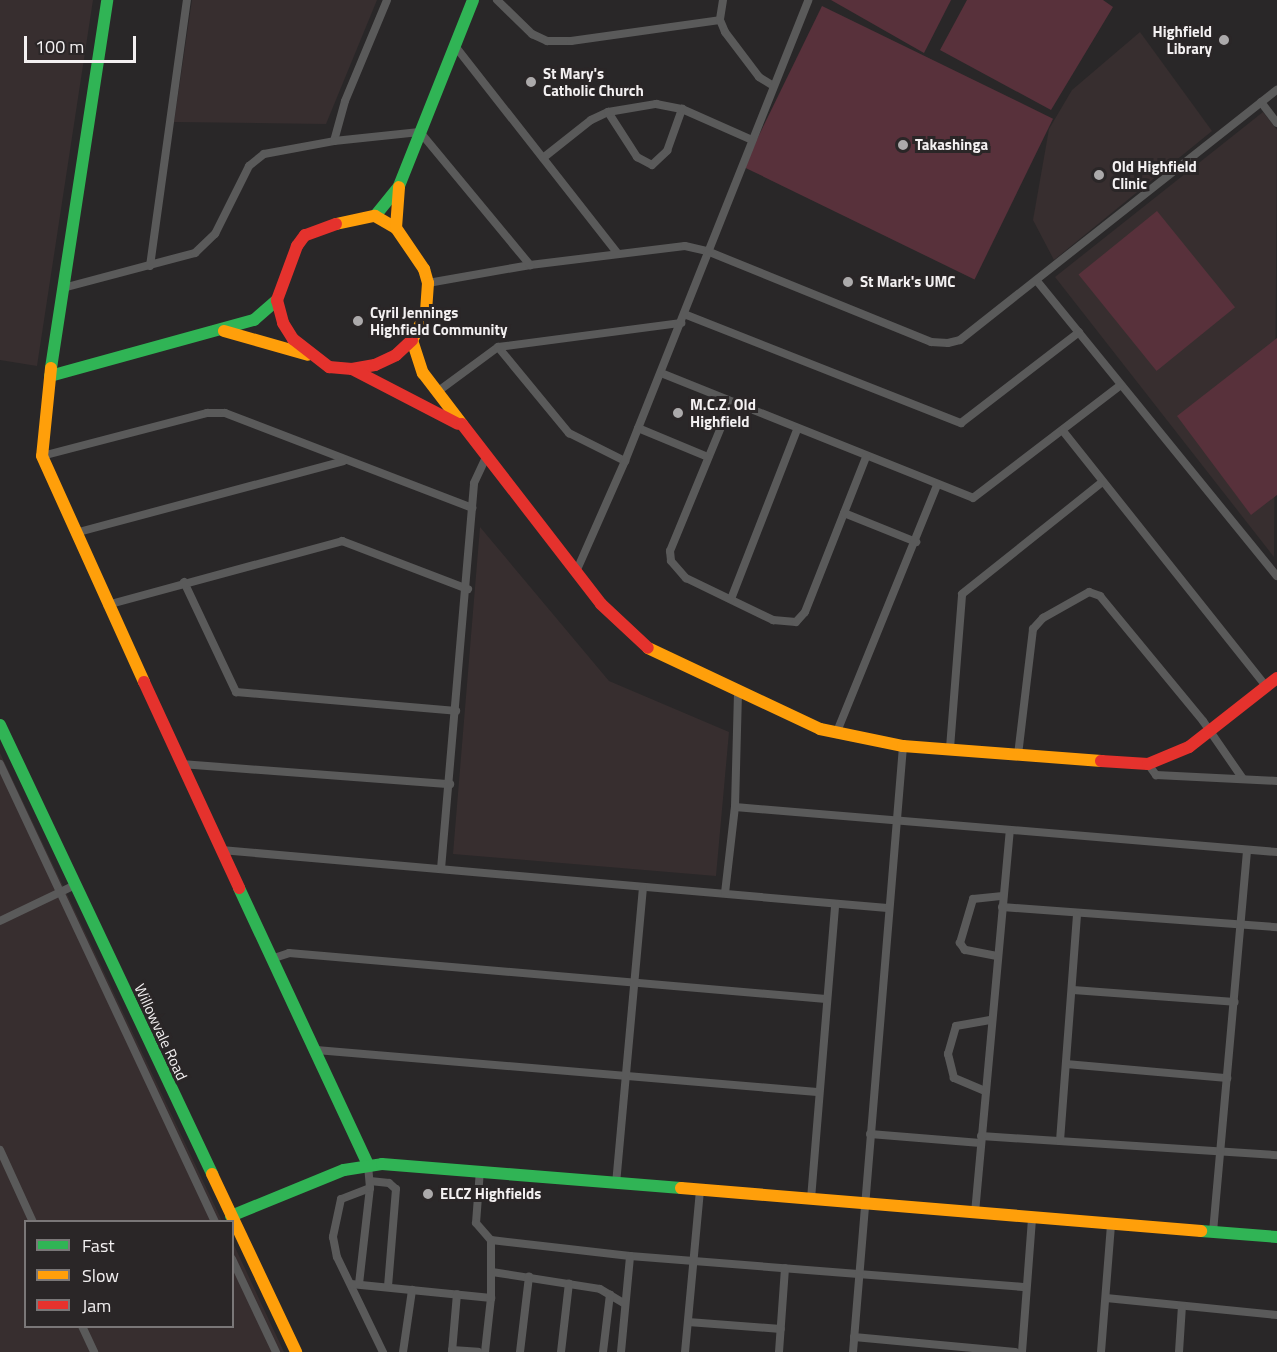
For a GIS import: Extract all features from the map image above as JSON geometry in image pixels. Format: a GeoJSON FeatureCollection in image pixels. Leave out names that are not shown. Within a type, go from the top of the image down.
{"type":"FeatureCollection","features":[{"type":"Feature","properties":{"kind":"street"},"geometry":{"type":"LineString","coordinates":[[108,0],[50,376],[42,456],[107,604],[368,1165],[370,1185],[355,1284]]}},
{"type":"Feature","properties":{"kind":"street"},"geometry":{"type":"LineString","coordinates":[[150,266],[187,0]]}},
{"type":"Feature","properties":{"kind":"street"},"geometry":{"type":"LineString","coordinates":[[334,141],[345,101],[387,0]]}},
{"type":"Feature","properties":{"kind":"street"},"geometry":{"type":"LineString","coordinates":[[396,228],[399,186],[473,0]]}},
{"type":"Feature","properties":{"kind":"street"},"geometry":{"type":"LineString","coordinates":[[497,0],[532,34],[547,40],[571,41],[720,20]]}},
{"type":"Feature","properties":{"kind":"street"},"geometry":{"type":"LineString","coordinates":[[723,0],[720,20],[759,77],[772,85]]}},
{"type":"Feature","properties":{"kind":"street"},"geometry":{"type":"LineString","coordinates":[[576,572],[661,373],[706,251],[808,0]]}},
{"type":"Feature","properties":{"kind":"street"},"geometry":{"type":"LineString","coordinates":[[455,46],[618,254]]}},
{"type":"Feature","properties":{"kind":"street"},"geometry":{"type":"LineString","coordinates":[[428,283],[530,265],[669,246],[706,251],[940,343],[960,340],[1277,90]]}},
{"type":"Feature","properties":{"kind":"street"},"geometry":{"type":"LineString","coordinates":[[1261,102],[1277,123]]}},
{"type":"Feature","properties":{"kind":"street"},"geometry":{"type":"LineString","coordinates":[[543,158],[591,120],[608,112],[656,104],[682,109],[752,140]]}},
{"type":"Feature","properties":{"kind":"street"},"geometry":{"type":"LineString","coordinates":[[608,112],[637,157],[652,165],[667,151],[682,109]]}},
{"type":"Feature","properties":{"kind":"street"},"geometry":{"type":"LineString","coordinates":[[63,288],[150,266],[205,246],[215,234],[256,159],[334,141],[420,132]]}},
{"type":"Feature","properties":{"kind":"street"},"geometry":{"type":"LineString","coordinates":[[420,132],[530,265]]}},
{"type":"Feature","properties":{"kind":"street"},"geometry":{"type":"LineString","coordinates":[[50,376],[254,320],[278,300],[297,246],[305,235],[323,226],[375,216],[399,186]]}},
{"type":"Feature","properties":{"kind":"street"},"geometry":{"type":"LineString","coordinates":[[220,330],[312,357],[329,367],[352,369],[375,365],[396,355],[412,340],[426,313],[428,283],[424,269],[396,228],[375,216]]}},
{"type":"Feature","properties":{"kind":"street"},"geometry":{"type":"LineString","coordinates":[[1037,281],[1276,574]]}},
{"type":"Feature","properties":{"kind":"street"},"geometry":{"type":"LineString","coordinates":[[278,300],[283,323],[312,357]]}},
{"type":"Feature","properties":{"kind":"street"},"geometry":{"type":"LineString","coordinates":[[684,314],[961,423],[1079,332]]}},
{"type":"Feature","properties":{"kind":"street"},"geometry":{"type":"LineString","coordinates":[[437,392],[498,347],[681,323]]}},
{"type":"Feature","properties":{"kind":"street"},"geometry":{"type":"LineString","coordinates":[[412,340],[420,366],[464,429],[576,572],[640,644],[738,692],[836,734],[903,746],[1148,764],[1178,753],[1277,678]]}},
{"type":"Feature","properties":{"kind":"street"},"geometry":{"type":"LineString","coordinates":[[498,347],[569,433],[625,461]]}},
{"type":"Feature","properties":{"kind":"street"},"geometry":{"type":"LineString","coordinates":[[352,369],[442,413],[464,429]]}},
{"type":"Feature","properties":{"kind":"street"},"geometry":{"type":"LineString","coordinates":[[661,373],[797,430],[937,485],[976,497],[1121,386]]}},
{"type":"Feature","properties":{"kind":"street"},"geometry":{"type":"LineString","coordinates":[[731,403],[670,551],[671,561],[686,578],[773,620],[796,622],[809,604],[866,457]]}},
{"type":"Feature","properties":{"kind":"street"},"geometry":{"type":"LineString","coordinates":[[42,456],[216,412],[234,416],[344,461],[472,508]]}},
{"type":"Feature","properties":{"kind":"street"},"geometry":{"type":"LineString","coordinates":[[638,428],[708,456]]}},
{"type":"Feature","properties":{"kind":"street"},"geometry":{"type":"LineString","coordinates":[[731,599],[797,430]]}},
{"type":"Feature","properties":{"kind":"street"},"geometry":{"type":"LineString","coordinates":[[1063,431],[1101,483],[1266,686]]}},
{"type":"Feature","properties":{"kind":"street"},"geometry":{"type":"LineString","coordinates":[[441,869],[468,590],[474,483],[486,457]]}},
{"type":"Feature","properties":{"kind":"street"},"geometry":{"type":"LineString","coordinates":[[75,533],[344,461]]}},
{"type":"Feature","properties":{"kind":"street"},"geometry":{"type":"LineString","coordinates":[[950,748],[963,594],[1101,483]]}},
{"type":"Feature","properties":{"kind":"street"},"geometry":{"type":"LineString","coordinates":[[836,734],[916,542],[937,485]]}},
{"type":"Feature","properties":{"kind":"street"},"geometry":{"type":"LineString","coordinates":[[844,513],[916,542]]}},
{"type":"Feature","properties":{"kind":"street"},"geometry":{"type":"LineString","coordinates":[[107,604],[342,541],[468,590]]}},
{"type":"Feature","properties":{"kind":"street"},"geometry":{"type":"LineString","coordinates":[[184,582],[236,692],[456,711]]}},
{"type":"Feature","properties":{"kind":"street"},"geometry":{"type":"LineString","coordinates":[[1018,755],[1033,629],[1043,618],[1086,592],[1100,596],[1203,722],[1207,732],[1243,779]]}},
{"type":"Feature","properties":{"kind":"street"},"geometry":{"type":"LineString","coordinates":[[724,893],[735,807],[738,692]]}},
{"type":"Feature","properties":{"kind":"street","name":"Willowvale Road"},"geometry":{"type":"LineString","coordinates":[[0,725],[233,1220]]}},
{"type":"Feature","properties":{"kind":"street"},"geometry":{"type":"LineString","coordinates":[[853,1352],[887,908],[903,746]]}},
{"type":"Feature","properties":{"kind":"street"},"geometry":{"type":"LineString","coordinates":[[181,764],[450,784]]}},
{"type":"Feature","properties":{"kind":"street"},"geometry":{"type":"LineString","coordinates":[[1148,764],[1156,774],[1277,781]]}},
{"type":"Feature","properties":{"kind":"street"},"geometry":{"type":"LineString","coordinates":[[0,765],[215,1220]]}},
{"type":"Feature","properties":{"kind":"street"},"geometry":{"type":"LineString","coordinates":[[735,807],[1010,832],[1277,852]]}},
{"type":"Feature","properties":{"kind":"street"},"geometry":{"type":"LineString","coordinates":[[975,1213],[1010,832]]}},
{"type":"Feature","properties":{"kind":"street"},"geometry":{"type":"LineString","coordinates":[[221,850],[887,908]]}},
{"type":"Feature","properties":{"kind":"street"},"geometry":{"type":"LineString","coordinates":[[1213,1232],[1247,850]]}},
{"type":"Feature","properties":{"kind":"street"},"geometry":{"type":"LineString","coordinates":[[0,921],[75,885]]}},
{"type":"Feature","properties":{"kind":"street"},"geometry":{"type":"LineString","coordinates":[[616,1184],[624,1075],[643,888]]}},
{"type":"Feature","properties":{"kind":"street"},"geometry":{"type":"LineString","coordinates":[[997,956],[965,950],[960,943],[973,899],[1003,896]]}},
{"type":"Feature","properties":{"kind":"street"},"geometry":{"type":"LineString","coordinates":[[811,1199],[835,904]]}},
{"type":"Feature","properties":{"kind":"street"},"geometry":{"type":"LineString","coordinates":[[1002,907],[1077,915],[1223,924],[1239,922],[1277,927]]}},
{"type":"Feature","properties":{"kind":"street"},"geometry":{"type":"LineString","coordinates":[[1060,1141],[1077,915]]}},
{"type":"Feature","properties":{"kind":"street"},"geometry":{"type":"LineString","coordinates":[[271,959],[289,954],[826,999]]}},
{"type":"Feature","properties":{"kind":"street"},"geometry":{"type":"LineString","coordinates":[[1073,990],[1235,1002]]}},
{"type":"Feature","properties":{"kind":"street"},"geometry":{"type":"LineString","coordinates":[[986,1091],[954,1078],[948,1054],[956,1026],[991,1020]]}},
{"type":"Feature","properties":{"kind":"street"},"geometry":{"type":"LineString","coordinates":[[316,1050],[818,1092]]}},
{"type":"Feature","properties":{"kind":"street"},"geometry":{"type":"LineString","coordinates":[[1066,1064],[1227,1078]]}},
{"type":"Feature","properties":{"kind":"street"},"geometry":{"type":"LineString","coordinates":[[870,1134],[1060,1141],[1277,1155]]}},
{"type":"Feature","properties":{"kind":"street"},"geometry":{"type":"LineString","coordinates":[[0,1150],[33,1220]]}},
{"type":"Feature","properties":{"kind":"street"},"geometry":{"type":"LineString","coordinates":[[231,1216],[305,1185],[368,1165],[480,1170],[616,1184],[1277,1237]]}},
{"type":"Feature","properties":{"kind":"street"},"geometry":{"type":"LineString","coordinates":[[480,1170],[476,1223],[491,1240],[492,1272],[485,1352]]}},
{"type":"Feature","properties":{"kind":"street"},"geometry":{"type":"LineString","coordinates":[[383,1352],[355,1284],[337,1257],[333,1237],[336,1209],[341,1199],[370,1185],[389,1183],[396,1189],[388,1287]]}},
{"type":"Feature","properties":{"kind":"street"},"geometry":{"type":"LineString","coordinates":[[685,1352],[700,1190]]}},
{"type":"Feature","properties":{"kind":"street"},"geometry":{"type":"LineString","coordinates":[[1022,1352],[1032,1218]]}},
{"type":"Feature","properties":{"kind":"street","name":"Willowvale Road"},"geometry":{"type":"LineString","coordinates":[[234,1222],[296,1352]]}},
{"type":"Feature","properties":{"kind":"street"},"geometry":{"type":"LineString","coordinates":[[1101,1352],[1111,1224]]}},
{"type":"Feature","properties":{"kind":"street"},"geometry":{"type":"LineString","coordinates":[[491,1240],[630,1256],[860,1272],[1026,1287]]}},
{"type":"Feature","properties":{"kind":"street"},"geometry":{"type":"LineString","coordinates":[[621,1352],[630,1256]]}},
{"type":"Feature","properties":{"kind":"street"},"geometry":{"type":"LineString","coordinates":[[234,1262],[276,1352]]}},
{"type":"Feature","properties":{"kind":"street"},"geometry":{"type":"LineString","coordinates":[[779,1352],[785,1268]]}},
{"type":"Feature","properties":{"kind":"street"},"geometry":{"type":"LineString","coordinates":[[492,1272],[569,1283],[610,1294],[625,1304]]}},
{"type":"Feature","properties":{"kind":"street"},"geometry":{"type":"LineString","coordinates":[[520,1352],[529,1277]]}},
{"type":"Feature","properties":{"kind":"street"},"geometry":{"type":"LineString","coordinates":[[561,1352],[569,1283]]}},
{"type":"Feature","properties":{"kind":"street"},"geometry":{"type":"LineString","coordinates":[[355,1284],[491,1298]]}},
{"type":"Feature","properties":{"kind":"street"},"geometry":{"type":"LineString","coordinates":[[403,1352],[412,1290]]}},
{"type":"Feature","properties":{"kind":"street"},"geometry":{"type":"LineString","coordinates":[[457,1294],[452,1351],[478,1352]]}},
{"type":"Feature","properties":{"kind":"street"},"geometry":{"type":"LineString","coordinates":[[603,1352],[610,1294]]}},
{"type":"Feature","properties":{"kind":"street"},"geometry":{"type":"LineString","coordinates":[[1106,1298],[1277,1315]]}},
{"type":"Feature","properties":{"kind":"street"},"geometry":{"type":"LineString","coordinates":[[1179,1352],[1182,1306]]}},
{"type":"Feature","properties":{"kind":"street"},"geometry":{"type":"LineString","coordinates":[[688,1322],[781,1329]]}},
{"type":"Feature","properties":{"kind":"street"},"geometry":{"type":"LineString","coordinates":[[83,1328],[94,1352]]}},
{"type":"Feature","properties":{"kind":"street"},"geometry":{"type":"LineString","coordinates":[[854,1337],[1016,1352]]}},
{"type":"Feature","properties":{"kind":"shaded area"},"geometry":{"type":"Polygon","coordinates":[[[0,0],[93,0],[37,366],[0,360],[0,0]]]}},
{"type":"Feature","properties":{"kind":"shaded area"},"geometry":{"type":"Polygon","coordinates":[[[192,0],[377,0],[326,124],[174,122],[192,0]]]}},
{"type":"Feature","properties":{"kind":"shaded area"},"geometry":{"type":"Polygon","coordinates":[[[831,0],[951,0],[924,53],[831,0]]]}},
{"type":"Feature","properties":{"kind":"shaded area"},"geometry":{"type":"Polygon","coordinates":[[[967,0],[1103,0],[1113,7],[1051,110],[940,50],[967,0]]]}},
{"type":"Feature","properties":{"kind":"shaded area","name":"Takashinga"},"geometry":{"type":"Polygon","coordinates":[[[822,6],[1053,119],[975,280],[744,167],[822,6]]]}},
{"type":"Feature","properties":{"kind":"shaded area","name":"Old Highfield Clinic"},"geometry":{"type":"Polygon","coordinates":[[[1140,32],[1212,131],[1054,260],[1033,220],[1049,129],[1072,90],[1140,32]]]}},
{"type":"Feature","properties":{"kind":"shaded area"},"geometry":{"type":"Polygon","coordinates":[[[1263,112],[1277,130],[1274,557],[1055,277],[1263,112]]]}},
{"type":"Feature","properties":{"kind":"shaded area"},"geometry":{"type":"Polygon","coordinates":[[[1157,211],[1235,307],[1157,371],[1079,275],[1157,211]]]}},
{"type":"Feature","properties":{"kind":"shaded area"},"geometry":{"type":"Polygon","coordinates":[[[1277,338],[1277,495],[1251,515],[1177,416],[1277,338]]]}},
{"type":"Feature","properties":{"kind":"shaded area"},"geometry":{"type":"Polygon","coordinates":[[[480,527],[609,681],[729,732],[716,876],[453,854],[480,527]]]}},
{"type":"Feature","properties":{"kind":"shaded area"},"geometry":{"type":"Polygon","coordinates":[[[0,753],[222,1220],[24,1220],[24,1328],[234,1328],[234,1245],[284,1352],[0,1352],[0,753]]]}},
{"type":"Feature","properties":{"kind":"traffic: fast"},"geometry":{"type":"LineString","coordinates":[[51,368],[107,0]]}},
{"type":"Feature","properties":{"kind":"traffic: fast"},"geometry":{"type":"LineString","coordinates":[[375,216],[399,186],[473,0]]}},
{"type":"Feature","properties":{"kind":"traffic: fast"},"geometry":{"type":"LineString","coordinates":[[50,376],[254,320],[277,300]]}},
{"type":"Feature","properties":{"kind":"traffic: fast"},"geometry":{"type":"LineString","coordinates":[[0,725],[212,1174]]}},
{"type":"Feature","properties":{"kind":"traffic: fast"},"geometry":{"type":"LineString","coordinates":[[239,888],[368,1165]]}},
{"type":"Feature","properties":{"kind":"traffic: fast"},"geometry":{"type":"LineString","coordinates":[[231,1216],[344,1170],[382,1164],[681,1188]]}},
{"type":"Feature","properties":{"kind":"traffic: fast"},"geometry":{"type":"LineString","coordinates":[[1201,1231],[1277,1237]]}},
{"type":"Feature","properties":{"kind":"traffic: slow"},"geometry":{"type":"LineString","coordinates":[[396,228],[399,187]]}},
{"type":"Feature","properties":{"kind":"traffic: slow"},"geometry":{"type":"LineString","coordinates":[[336,224],[375,216],[396,228],[424,269],[428,283],[426,313],[412,340],[423,373],[462,424]]}},
{"type":"Feature","properties":{"kind":"traffic: slow"},"geometry":{"type":"LineString","coordinates":[[224,331],[308,355]]}},
{"type":"Feature","properties":{"kind":"traffic: slow"},"geometry":{"type":"LineString","coordinates":[[51,368],[42,456],[144,682]]}},
{"type":"Feature","properties":{"kind":"traffic: slow"},"geometry":{"type":"LineString","coordinates":[[648,648],[820,729],[903,746],[1101,761]]}},
{"type":"Feature","properties":{"kind":"traffic: slow"},"geometry":{"type":"LineString","coordinates":[[212,1174],[234,1220]]}},
{"type":"Feature","properties":{"kind":"traffic: slow"},"geometry":{"type":"LineString","coordinates":[[681,1188],[1201,1231]]}},
{"type":"Feature","properties":{"kind":"traffic: slow"},"geometry":{"type":"LineString","coordinates":[[234,1221],[296,1352]]}},
{"type":"Feature","properties":{"kind":"traffic: jam"},"geometry":{"type":"LineString","coordinates":[[336,224],[305,235],[297,246],[277,300],[283,323],[293,339],[329,367],[352,369],[375,365],[396,355],[412,340]]}},
{"type":"Feature","properties":{"kind":"traffic: jam"},"geometry":{"type":"LineString","coordinates":[[352,369],[458,424]]}},
{"type":"Feature","properties":{"kind":"traffic: jam"},"geometry":{"type":"LineString","coordinates":[[462,424],[601,604],[648,648]]}},
{"type":"Feature","properties":{"kind":"traffic: jam"},"geometry":{"type":"LineString","coordinates":[[1101,761],[1148,764],[1189,747],[1277,678]]}},
{"type":"Feature","properties":{"kind":"traffic: jam"},"geometry":{"type":"LineString","coordinates":[[144,682],[239,888]]}},
{"type":"Feature","properties":{"kind":"place","name":"Highfield Library"},"geometry":{"type":"Point","coordinates":[1224,40]}},
{"type":"Feature","properties":{"kind":"place","name":"St Mary's Catholic Church"},"geometry":{"type":"Point","coordinates":[531,82]}},
{"type":"Feature","properties":{"kind":"place","name":"Takashinga"},"geometry":{"type":"Point","coordinates":[903,145]}},
{"type":"Feature","properties":{"kind":"place","name":"Old Highfield Clinic"},"geometry":{"type":"Point","coordinates":[1099,175]}},
{"type":"Feature","properties":{"kind":"place","name":"St Mark's UMC"},"geometry":{"type":"Point","coordinates":[848,282]}},
{"type":"Feature","properties":{"kind":"place","name":"Cyril Jennings Highfield Community"},"geometry":{"type":"Point","coordinates":[358,321]}},
{"type":"Feature","properties":{"kind":"place","name":"M.C.Z. Old Highfield"},"geometry":{"type":"Point","coordinates":[678,413]}},
{"type":"Feature","properties":{"kind":"place","name":"ELCZ Highfields"},"geometry":{"type":"Point","coordinates":[428,1194]}}]}
